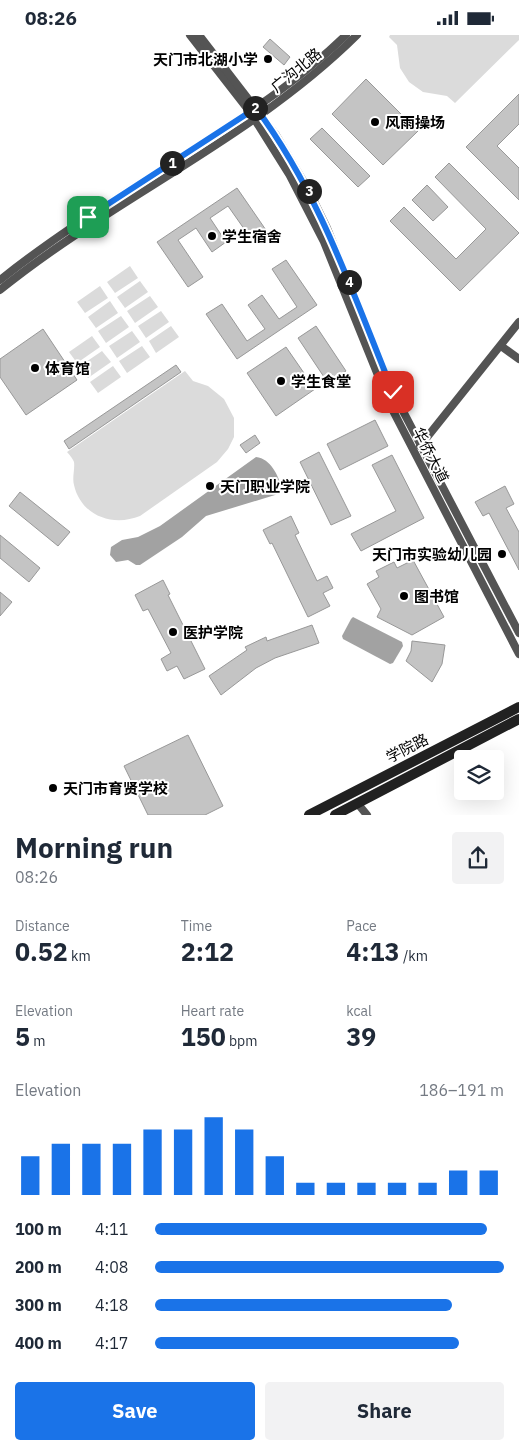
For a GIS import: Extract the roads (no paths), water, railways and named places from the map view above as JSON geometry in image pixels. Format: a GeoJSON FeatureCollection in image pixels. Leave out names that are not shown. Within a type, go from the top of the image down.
{"type":"FeatureCollection","features":[{"type":"Feature","properties":{"kind":"main road","name":"学院路"},"geometry":{"type":"LineString","coordinates":[[309,815],[519,707]]}},
{"type":"Feature","properties":{"kind":"main road","name":"学院路"},"geometry":{"type":"LineString","coordinates":[[335,815],[519,719]]}},
{"type":"Feature","properties":{"kind":"street","name":"华侨大道"},"geometry":{"type":"LineString","coordinates":[[190,35],[253,110]]}},
{"type":"Feature","properties":{"kind":"street","name":"华侨大道"},"geometry":{"type":"LineString","coordinates":[[199,35],[290,158],[319,210],[393,392],[519,633]]}},
{"type":"Feature","properties":{"kind":"street","name":"广沟北路"},"geometry":{"type":"LineString","coordinates":[[0,280],[88,217],[253,110],[318,60],[346,35]]}},
{"type":"Feature","properties":{"kind":"street","name":"广沟北路"},"geometry":{"type":"LineString","coordinates":[[0,290],[58,247],[258,117],[316,73],[356,35]]}},
{"type":"Feature","properties":{"kind":"street","name":"华侨大道"},"geometry":{"type":"LineString","coordinates":[[258,117],[313,220],[390,405],[519,654]]}},
{"type":"Feature","properties":{"kind":"street"},"geometry":{"type":"LineString","coordinates":[[420,446],[519,322]]}},
{"type":"Feature","properties":{"kind":"street"},"geometry":{"type":"LineString","coordinates":[[501,346],[519,359]]}},
{"type":"Feature","properties":{"kind":"street"},"geometry":{"type":"LineString","coordinates":[[358,803],[368,815]]}},
{"type":"Feature","properties":{"kind":"place","name":"天门市北湖小学"},"geometry":{"type":"Point","coordinates":[268,59]}},
{"type":"Feature","properties":{"kind":"place","name":"风雨操场"},"geometry":{"type":"Point","coordinates":[375,122]}},
{"type":"Feature","properties":{"kind":"place","name":"学生宿舍"},"geometry":{"type":"Point","coordinates":[212,236]}},
{"type":"Feature","properties":{"kind":"place","name":"体育馆"},"geometry":{"type":"Point","coordinates":[35,368]}},
{"type":"Feature","properties":{"kind":"place","name":"学生食堂"},"geometry":{"type":"Point","coordinates":[281,381]}},
{"type":"Feature","properties":{"kind":"place","name":"天门职业学院"},"geometry":{"type":"Point","coordinates":[210,486]}},
{"type":"Feature","properties":{"kind":"place","name":"天门市实验幼儿园"},"geometry":{"type":"Point","coordinates":[502,554]}},
{"type":"Feature","properties":{"kind":"place","name":"图书馆"},"geometry":{"type":"Point","coordinates":[404,596]}},
{"type":"Feature","properties":{"kind":"place","name":"医护学院"},"geometry":{"type":"Point","coordinates":[173,632]}},
{"type":"Feature","properties":{"kind":"place","name":"天门市育贤学校"},"geometry":{"type":"Point","coordinates":[53,788]}}]}
